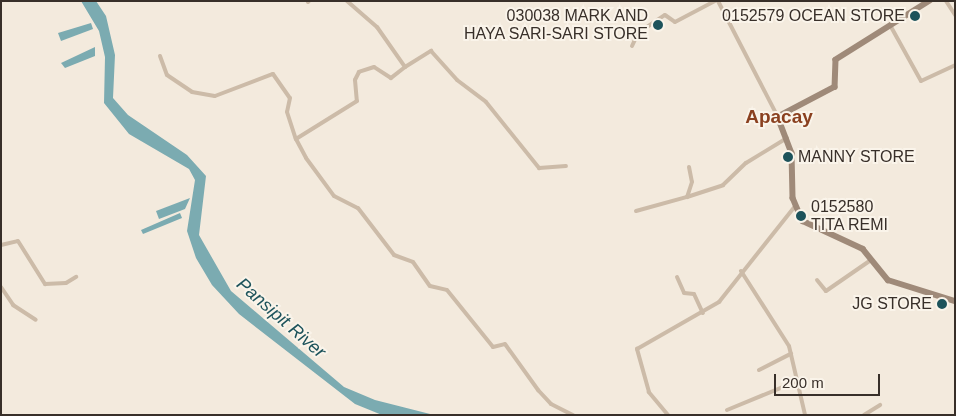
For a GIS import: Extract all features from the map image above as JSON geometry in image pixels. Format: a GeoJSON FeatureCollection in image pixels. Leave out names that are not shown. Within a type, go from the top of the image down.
{"type":"FeatureCollection","features":[{"type":"Feature","properties":{"kind":"street"},"geometry":{"type":"LineString","coordinates":[[347,1],[377,27],[405,67]]}},
{"type":"Feature","properties":{"kind":"street"},"geometry":{"type":"LineString","coordinates":[[632,46],[638,33],[665,15],[675,22],[716,1],[788,138],[795,206],[810,228],[856,244],[888,280],[955,301]]}},
{"type":"Feature","properties":{"kind":"street"},"geometry":{"type":"LineString","coordinates":[[778,117],[835,87],[836,60],[930,1]]}},
{"type":"Feature","properties":{"kind":"street"},"geometry":{"type":"LineString","coordinates":[[946,1],[955,15]]}},
{"type":"Feature","properties":{"kind":"street"},"geometry":{"type":"LineString","coordinates":[[890,25],[921,82],[955,65]]}},
{"type":"Feature","properties":{"kind":"street"},"geometry":{"type":"LineString","coordinates":[[296,139],[357,101],[355,80],[359,72],[374,66],[391,78],[431,51],[457,80],[486,102],[540,168],[566,166]]}},
{"type":"Feature","properties":{"kind":"street"},"geometry":{"type":"LineString","coordinates":[[160,56],[167,75],[192,92],[215,96],[273,74],[290,98],[287,112],[296,139],[334,196],[358,208],[394,255],[413,262],[430,286],[447,290],[493,347],[505,344],[544,397],[573,415]]}},
{"type":"Feature","properties":{"kind":"street"},"geometry":{"type":"LineString","coordinates":[[636,211],[723,185],[746,162],[788,138]]}},
{"type":"Feature","properties":{"kind":"street"},"geometry":{"type":"LineString","coordinates":[[687,197],[692,182],[689,167]]}},
{"type":"Feature","properties":{"kind":"street"},"geometry":{"type":"LineString","coordinates":[[668,415],[650,392],[637,349],[703,313],[732,289],[741,271],[795,206]]}},
{"type":"Feature","properties":{"kind":"street"},"geometry":{"type":"LineString","coordinates":[[1,245],[18,241],[45,284],[66,283],[76,277]]}},
{"type":"Feature","properties":{"kind":"street"},"geometry":{"type":"LineString","coordinates":[[817,280],[826,291],[871,260]]}},
{"type":"Feature","properties":{"kind":"street"},"geometry":{"type":"LineString","coordinates":[[741,271],[778,323],[791,354],[795,382],[805,415]]}},
{"type":"Feature","properties":{"kind":"street"},"geometry":{"type":"LineString","coordinates":[[677,277],[684,293],[694,294],[703,313]]}},
{"type":"Feature","properties":{"kind":"street"},"geometry":{"type":"LineString","coordinates":[[1,287],[13,305],[36,320]]}},
{"type":"Feature","properties":{"kind":"street"},"geometry":{"type":"LineString","coordinates":[[759,370],[791,354]]}},
{"type":"Feature","properties":{"kind":"street"},"geometry":{"type":"LineString","coordinates":[[727,410],[795,382]]}},
{"type":"Feature","properties":{"kind":"street"},"geometry":{"type":"LineString","coordinates":[[864,415],[880,405]]}},
{"type":"Feature","properties":{"kind":"water"},"geometry":{"type":"Polygon","coordinates":[[[81,1],[96,1],[106,16],[115,55],[113,98],[128,115],[187,155],[206,176],[199,235],[231,291],[344,387],[375,400],[434,415],[382,415],[355,404],[239,314],[212,285],[196,258],[187,231],[195,180],[189,169],[129,134],[104,103],[105,57],[99,31],[81,1]]]}},
{"type":"Feature","properties":{"kind":"water"},"geometry":{"type":"Polygon","coordinates":[[[91,23],[93,29],[61,41],[58,33],[91,23]]]}},
{"type":"Feature","properties":{"kind":"water"},"geometry":{"type":"Polygon","coordinates":[[[95,47],[95,56],[65,68],[61,63],[95,47]]]}},
{"type":"Feature","properties":{"kind":"water"},"geometry":{"type":"Polygon","coordinates":[[[190,198],[185,209],[159,219],[156,211],[190,198]]]}},
{"type":"Feature","properties":{"kind":"water"},"geometry":{"type":"Polygon","coordinates":[[[180,213],[182,218],[143,234],[141,230],[180,213]]]}},
{"type":"Feature","properties":{"kind":"place","name":"0152579 OCEAN STORE"},"geometry":{"type":"Point","coordinates":[915,16]}},
{"type":"Feature","properties":{"kind":"place","name":"030038 MARK AND HAYA SARI-SARI STORE"},"geometry":{"type":"Point","coordinates":[658,25]}},
{"type":"Feature","properties":{"kind":"place","name":"MANNY STORE"},"geometry":{"type":"Point","coordinates":[788,157]}},
{"type":"Feature","properties":{"kind":"place","name":"0152580 TITA REMI"},"geometry":{"type":"Point","coordinates":[801,216]}},
{"type":"Feature","properties":{"kind":"place","name":"JG STORE"},"geometry":{"type":"Point","coordinates":[942,304]}},
{"type":"Feature","properties":{"kind":"district","name":"Apacay"},"geometry":{"type":"Point","coordinates":[779,117]}},
{"type":"Feature","properties":{"kind":"water label","name":"Pansipit River"},"geometry":{"type":"Point","coordinates":[281,318]}}]}
